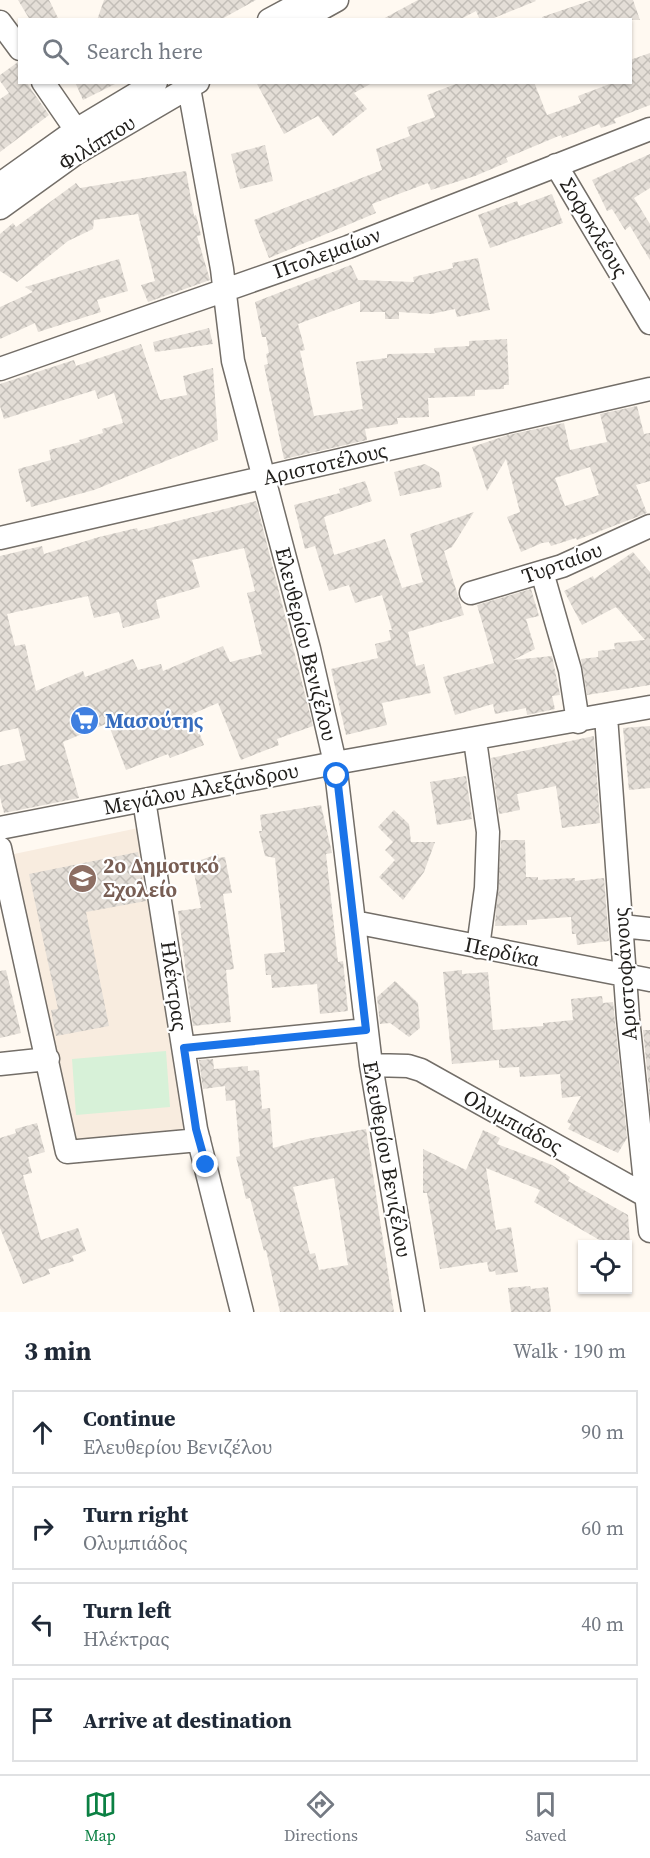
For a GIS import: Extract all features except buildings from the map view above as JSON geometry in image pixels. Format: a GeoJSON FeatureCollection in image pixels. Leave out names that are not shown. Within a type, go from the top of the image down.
{"type":"FeatureCollection","features":[{"type":"Feature","properties":{"kind":"street"},"geometry":{"type":"LineString","coordinates":[[274,18],[302,6],[337,0]]}},
{"type":"Feature","properties":{"kind":"street"},"geometry":{"type":"LineString","coordinates":[[0,22],[18,46]]}},
{"type":"Feature","properties":{"kind":"street"},"geometry":{"type":"LineString","coordinates":[[44,84],[76,129]]}},
{"type":"Feature","properties":{"kind":"street","name":"Φιλίππου"},"geometry":{"type":"LineString","coordinates":[[0,184],[76,129],[153,84]]}},
{"type":"Feature","properties":{"kind":"street","name":"Φιλίππου"},"geometry":{"type":"LineString","coordinates":[[0,208],[75,154],[193,85]]}},
{"type":"Feature","properties":{"kind":"street","name":"Ελευθερίου Βενιζέλου"},"geometry":{"type":"LineString","coordinates":[[193,85],[233,361],[335,763],[370,1065],[413,1312]]}},
{"type":"Feature","properties":{"kind":"street","name":"Πτολεμαίων"},"geometry":{"type":"LineString","coordinates":[[0,369],[348,247],[650,129]]}},
{"type":"Feature","properties":{"kind":"street","name":"Σοφοκλέους"},"geometry":{"type":"LineString","coordinates":[[556,165],[650,323]]}},
{"type":"Feature","properties":{"kind":"street","name":"Αριστοτέλους"},"geometry":{"type":"LineString","coordinates":[[0,538],[650,389]]}},
{"type":"Feature","properties":{"kind":"street","name":"Τυρταίου"},"geometry":{"type":"LineString","coordinates":[[471,593],[569,563],[650,526]]}},
{"type":"Feature","properties":{"kind":"street"},"geometry":{"type":"LineString","coordinates":[[542,572],[570,670],[578,722]]}},
{"type":"Feature","properties":{"kind":"street","name":"Μεγάλου Αλεξάνδρου"},"geometry":{"type":"LineString","coordinates":[[0,828],[335,763],[578,722],[650,707]]}},
{"type":"Feature","properties":{"kind":"street","name":"Αριστοφάνους"},"geometry":{"type":"LineString","coordinates":[[606,716],[626,976],[650,1231]]}},
{"type":"Feature","properties":{"kind":"street"},"geometry":{"type":"LineString","coordinates":[[475,740],[488,832],[486,888],[478,947]]}},
{"type":"Feature","properties":{"kind":"street","name":"Ηλέκτρας"},"geometry":{"type":"LineString","coordinates":[[144,800],[199,1140],[242,1312]]}},
{"type":"Feature","properties":{"kind":"street"},"geometry":{"type":"LineString","coordinates":[[0,848],[67,1152],[199,1140]]}},
{"type":"Feature","properties":{"kind":"street","name":"Περδίκα"},"geometry":{"type":"LineString","coordinates":[[354,922],[650,980]]}},
{"type":"Feature","properties":{"kind":"street"},"geometry":{"type":"LineString","coordinates":[[622,926],[650,929]]}},
{"type":"Feature","properties":{"kind":"street"},"geometry":{"type":"LineString","coordinates":[[184,1048],[366,1030]]}},
{"type":"Feature","properties":{"kind":"street"},"geometry":{"type":"LineString","coordinates":[[0,1064],[48,1059]]}},
{"type":"Feature","properties":{"kind":"street","name":"Ολυμπιάδος"},"geometry":{"type":"LineString","coordinates":[[370,1065],[408,1066],[421,1070],[647,1197]]}},
{"type":"Feature","properties":{"kind":"shaded area"},"geometry":{"type":"Polygon","coordinates":[[[143,827],[191,1133],[76,1144],[14,854],[143,827]]]}},
{"type":"Feature","properties":{"kind":"green space"},"geometry":{"type":"Polygon","coordinates":[[[166,1051],[170,1107],[76,1115],[72,1059],[166,1051]]]}},
{"type":"Feature","properties":{"kind":"place","name":"Μασούτης"},"geometry":{"type":"Point","coordinates":[84,721]}},
{"type":"Feature","properties":{"kind":"place","name":"2ο Δημοτικό Σχολείο"},"geometry":{"type":"Point","coordinates":[82,878]}},
{"type":"Feature","properties":{"kind":"route"},"geometry":{"type":"LineString","coordinates":[[206,1165],[196,1129],[184,1048],[366,1030],[337,776]]}}]}
